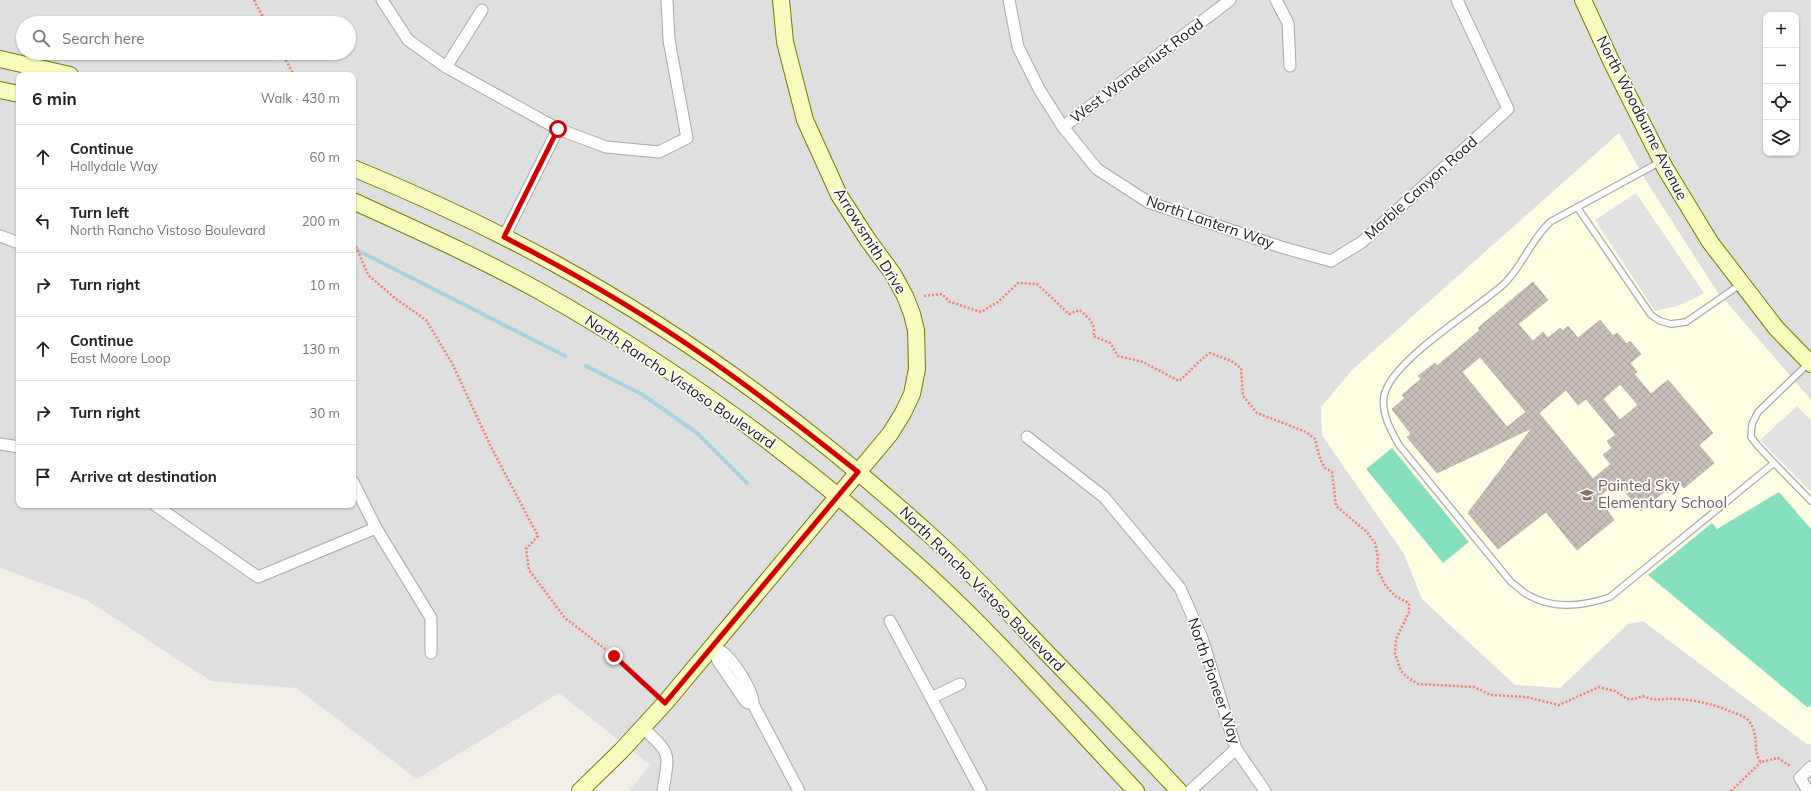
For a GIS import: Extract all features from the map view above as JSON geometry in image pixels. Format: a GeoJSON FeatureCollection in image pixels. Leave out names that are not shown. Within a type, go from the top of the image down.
{"type":"FeatureCollection","features":[{"type":"Feature","properties":{"kind":"main road","name":"Arrowsmith Drive"},"geometry":{"type":"LineString","coordinates":[[580,791],[643,728],[665,703],[890,434],[903,413],[912,394],[917,369],[916,330],[905,296],[893,274],[868,240],[839,195],[805,120],[785,42],[781,0]]}},
{"type":"Feature","properties":{"kind":"main road","name":"North Woodburne Avenue"},"geometry":{"type":"LineString","coordinates":[[1583,0],[1612,63],[1662,162],[1710,242],[1776,328],[1811,363]]}},
{"type":"Feature","properties":{"kind":"main road"},"geometry":{"type":"LineString","coordinates":[[0,59],[57,72]]}},
{"type":"Feature","properties":{"kind":"main road"},"geometry":{"type":"LineString","coordinates":[[0,90],[16,93]]}},
{"type":"Feature","properties":{"kind":"main road","name":"North Rancho Vistoso Boulevard"},"geometry":{"type":"LineString","coordinates":[[356,169],[422,197],[567,270],[648,319],[700,353],[776,407],[858,472],[943,547],[1006,610],[1179,791]]}},
{"type":"Feature","properties":{"kind":"main road","name":"North Rancho Vistoso Boulevard"},"geometry":{"type":"LineString","coordinates":[[356,202],[440,240],[538,290],[599,325],[752,428],[837,496],[909,557],[984,631],[1136,791]]}},
{"type":"Feature","properties":{"kind":"street"},"geometry":{"type":"LineString","coordinates":[[382,0],[408,40],[446,67],[558,129],[606,147],[659,152],[687,138],[669,40],[666,0]]}},
{"type":"Feature","properties":{"kind":"street","name":"North Lantern Way"},"geometry":{"type":"LineString","coordinates":[[1009,0],[1018,47],[1038,89],[1063,127],[1097,169],[1148,202],[1281,247],[1331,261]]}},
{"type":"Feature","properties":{"kind":"street","name":"West Wanderlust Road"},"geometry":{"type":"LineString","coordinates":[[1063,127],[1230,0]]}},
{"type":"Feature","properties":{"kind":"street"},"geometry":{"type":"LineString","coordinates":[[1276,0],[1288,23],[1290,66]]}},
{"type":"Feature","properties":{"kind":"street","name":"Marble Canyon Road"},"geometry":{"type":"LineString","coordinates":[[1331,261],[1362,242],[1508,109],[1457,0]]}},
{"type":"Feature","properties":{"kind":"street"},"geometry":{"type":"LineString","coordinates":[[446,67],[482,10]]}},
{"type":"Feature","properties":{"kind":"street"},"geometry":{"type":"LineString","coordinates":[[504,237],[558,129]]}},
{"type":"Feature","properties":{"kind":"street"},"geometry":{"type":"LineString","coordinates":[[0,236],[16,242]]}},
{"type":"Feature","properties":{"kind":"street","name":"North Pioneer Way"},"geometry":{"type":"LineString","coordinates":[[1027,437],[1104,497],[1180,588],[1202,638],[1236,749],[1265,791]]}},
{"type":"Feature","properties":{"kind":"street"},"geometry":{"type":"LineString","coordinates":[[0,444],[16,447]]}},
{"type":"Feature","properties":{"kind":"street"},"geometry":{"type":"LineString","coordinates":[[356,488],[376,528],[431,618],[431,653]]}},
{"type":"Feature","properties":{"kind":"street"},"geometry":{"type":"LineString","coordinates":[[159,508],[258,576],[376,528]]}},
{"type":"Feature","properties":{"kind":"street"},"geometry":{"type":"LineString","coordinates":[[890,621],[981,791]]}},
{"type":"Feature","properties":{"kind":"street"},"geometry":{"type":"LineString","coordinates":[[712,646],[725,654],[754,697],[753,704],[799,791]]}},
{"type":"Feature","properties":{"kind":"street"},"geometry":{"type":"LineString","coordinates":[[931,698],[960,684]]}},
{"type":"Feature","properties":{"kind":"street"},"geometry":{"type":"LineString","coordinates":[[643,728],[664,748],[667,755],[663,791]]}},
{"type":"Feature","properties":{"kind":"street"},"geometry":{"type":"LineString","coordinates":[[1190,791],[1236,749]]}},
{"type":"Feature","properties":{"kind":"street"},"geometry":{"type":"LineString","coordinates":[[1808,791],[1800,778],[1811,767]]}},
{"type":"Feature","properties":{"kind":"lane"},"geometry":{"type":"LineString","coordinates":[[1662,162],[1577,207],[1545,226],[1540,231],[1506,282],[1406,362],[1390,380],[1384,397],[1384,413],[1399,445],[1511,582],[1529,596],[1549,603],[1569,606],[1590,604],[1610,597],[1774,463]]}},
{"type":"Feature","properties":{"kind":"lane"},"geometry":{"type":"LineString","coordinates":[[1577,207],[1651,315],[1660,321],[1671,324],[1686,322],[1742,283]]}},
{"type":"Feature","properties":{"kind":"lane"},"geometry":{"type":"LineString","coordinates":[[1811,363],[1758,412],[1752,424],[1752,436],[1758,446],[1811,501]]}},
{"type":"Feature","properties":{"kind":"path"},"geometry":{"type":"LineString","coordinates":[[254,0],[262,16]]}},
{"type":"Feature","properties":{"kind":"path"},"geometry":{"type":"LineString","coordinates":[[286,60],[292,72]]}},
{"type":"Feature","properties":{"kind":"path"},"geometry":{"type":"LineString","coordinates":[[356,246],[368,276],[396,299],[426,320],[452,363],[491,447],[538,536],[526,548],[529,570],[565,618],[614,656],[665,703]]}},
{"type":"Feature","properties":{"kind":"path"},"geometry":{"type":"LineString","coordinates":[[924,296],[942,294],[950,302],[981,312],[998,302],[1018,283],[1037,284],[1070,314],[1080,310],[1092,322],[1095,331],[1093,336],[1110,343],[1118,356],[1143,362],[1178,381],[1190,372],[1199,360],[1210,353],[1231,361],[1241,368],[1243,396],[1257,413],[1306,432],[1315,439],[1320,459],[1325,468],[1332,472],[1336,506],[1367,532],[1375,543],[1378,557],[1377,569],[1386,586],[1395,596],[1409,602],[1409,612],[1396,639],[1395,654],[1401,671],[1418,684],[1474,687],[1491,696],[1526,696],[1559,705],[1599,687],[1615,691],[1627,699],[1635,699],[1643,696],[1654,700],[1676,699],[1703,702],[1716,705],[1747,719],[1755,730],[1757,758],[1761,762]]}},
{"type":"Feature","properties":{"kind":"path"},"geometry":{"type":"LineString","coordinates":[[1730,791],[1761,762],[1778,758],[1790,766]]}},
{"type":"Feature","properties":{"kind":"shaded area"},"geometry":{"type":"Polygon","coordinates":[[[0,0],[1811,0],[1811,791],[629,791],[650,765],[559,693],[417,779],[296,688],[211,681],[85,599],[0,568],[0,0]]]}},
{"type":"Feature","properties":{"kind":"shaded area","name":"Painted Sky Elementary School"},"geometry":{"type":"Polygon","coordinates":[[[1619,133],[1648,184],[1716,290],[1811,400],[1811,742],[1808,745],[1643,621],[1628,624],[1560,688],[1515,685],[1422,599],[1404,554],[1322,435],[1321,407],[1352,370],[1619,133]]]}},
{"type":"Feature","properties":{"kind":"shaded area"},"geometry":{"type":"Polygon","coordinates":[[[1636,193],[1704,293],[1678,306],[1655,311],[1595,220],[1636,193]]]}},
{"type":"Feature","properties":{"kind":"shaded area"},"geometry":{"type":"Polygon","coordinates":[[[1797,406],[1811,420],[1811,492],[1760,440],[1797,406]]]}},
{"type":"Feature","properties":{"kind":"green space"},"geometry":{"type":"Polygon","coordinates":[[[1392,448],[1469,542],[1443,563],[1366,469],[1392,448]]]}},
{"type":"Feature","properties":{"kind":"green space"},"geometry":{"type":"Polygon","coordinates":[[[1779,492],[1811,529],[1811,706],[1807,707],[1648,575],[1712,523],[1717,529],[1779,492]]]}},
{"type":"Feature","properties":{"kind":"building"},"geometry":{"type":"Polygon","coordinates":[[[1533,282],[1548,300],[1518,324],[1533,341],[1543,332],[1548,338],[1560,328],[1563,331],[1568,326],[1578,338],[1600,320],[1613,336],[1617,333],[1627,344],[1630,341],[1641,354],[1630,363],[1637,372],[1634,374],[1651,394],[1668,380],[1713,433],[1699,445],[1714,463],[1684,488],[1680,483],[1667,493],[1665,491],[1641,511],[1617,482],[1598,497],[1614,520],[1577,550],[1546,512],[1498,549],[1468,513],[1532,428],[1437,473],[1407,437],[1411,434],[1392,409],[1405,398],[1402,395],[1421,379],[1418,376],[1435,363],[1437,366],[1480,330],[1478,328],[1533,282]],[[1480,357],[1462,372],[1507,427],[1526,412],[1480,357]],[[1620,384],[1603,399],[1620,420],[1638,405],[1620,384]],[[1566,390],[1539,413],[1593,479],[1611,464],[1603,455],[1612,448],[1607,441],[1616,435],[1586,399],[1578,405],[1566,390]]]}},
{"type":"Feature","properties":{"kind":"waterway"},"geometry":{"type":"LineString","coordinates":[[356,250],[565,356]]}},
{"type":"Feature","properties":{"kind":"waterway"},"geometry":{"type":"LineString","coordinates":[[586,366],[643,395],[697,433],[747,483]]}},
{"type":"Feature","properties":{"kind":"place","name":"Painted Sky Elementary School"},"geometry":{"type":"Point","coordinates":[1587,495]}},
{"type":"Feature","properties":{"kind":"route"},"geometry":{"type":"LineString","coordinates":[[558,129],[504,237],[553,262],[648,319],[700,353],[776,407],[858,472],[820,515],[665,703],[614,656]]}}]}
